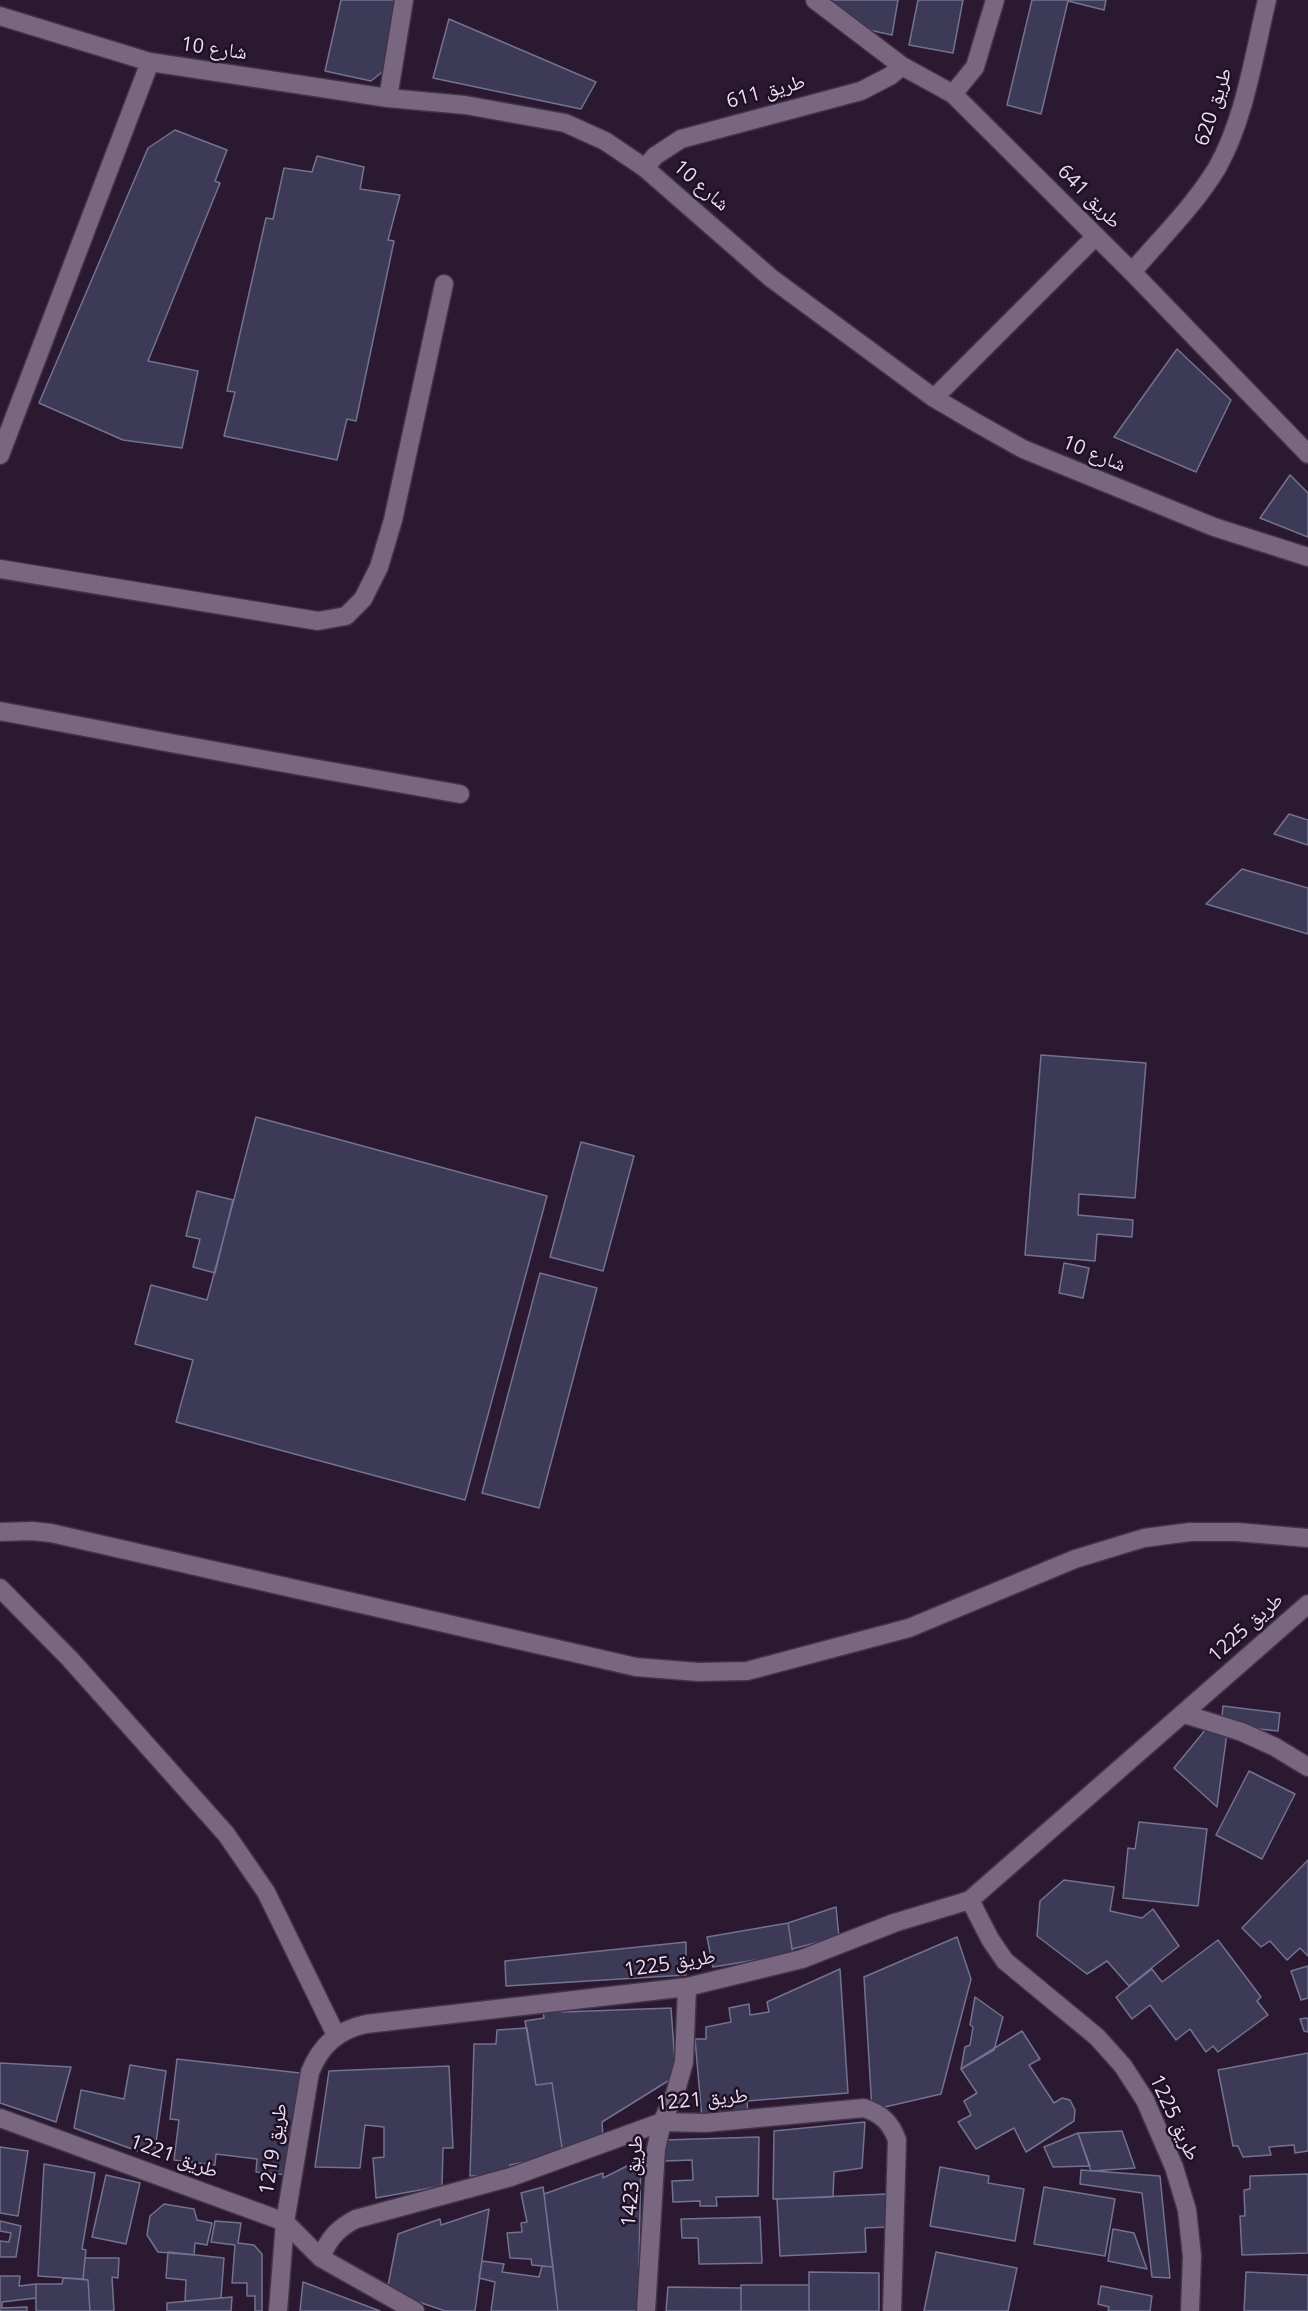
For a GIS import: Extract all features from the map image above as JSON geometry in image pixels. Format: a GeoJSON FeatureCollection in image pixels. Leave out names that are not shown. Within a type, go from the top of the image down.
{"type":"FeatureCollection","features":[{"type":"Feature","properties":{"kind":"street"},"geometry":{"type":"LineString","coordinates":[[388,98],[404,0]]}},
{"type":"Feature","properties":{"kind":"street","name":"طريق 641"},"geometry":{"type":"LineString","coordinates":[[815,0],[902,66],[953,94],[1132,272],[1308,454]]}},
{"type":"Feature","properties":{"kind":"street"},"geometry":{"type":"LineString","coordinates":[[953,94],[975,67],[995,0]]}},
{"type":"Feature","properties":{"kind":"street","name":"طريق 620"},"geometry":{"type":"LineString","coordinates":[[1132,272],[1188,208],[1218,166],[1238,118],[1267,0]]}},
{"type":"Feature","properties":{"kind":"street","name":"شارع 10"},"geometry":{"type":"LineString","coordinates":[[0,16],[150,63],[388,98],[465,105],[565,123],[605,141],[645,168],[771,278],[934,398],[1023,449],[1214,527],[1308,557]]}},
{"type":"Feature","properties":{"kind":"street"},"geometry":{"type":"LineString","coordinates":[[0,455],[150,63]]}},
{"type":"Feature","properties":{"kind":"street","name":"طريق 611"},"geometry":{"type":"LineString","coordinates":[[645,168],[655,156],[681,139],[861,91],[883,80],[902,66]]}},
{"type":"Feature","properties":{"kind":"street"},"geometry":{"type":"LineString","coordinates":[[934,398],[1096,236]]}},
{"type":"Feature","properties":{"kind":"street"},"geometry":{"type":"LineString","coordinates":[[0,569],[318,621],[346,616],[363,599],[379,567],[393,520],[444,284]]}},
{"type":"Feature","properties":{"kind":"street"},"geometry":{"type":"LineString","coordinates":[[0,711],[460,794]]}},
{"type":"Feature","properties":{"kind":"street"},"geometry":{"type":"LineString","coordinates":[[0,1532],[51,1533],[636,1667],[698,1672],[747,1671],[909,1628],[1075,1559],[1144,1538],[1190,1532],[1226,1532],[1308,1538]]}},
{"type":"Feature","properties":{"kind":"street"},"geometry":{"type":"LineString","coordinates":[[0,1588],[70,1659],[226,1834],[266,1892],[336,2035]]}},
{"type":"Feature","properties":{"kind":"street","name":"طريق 1225"},"geometry":{"type":"LineString","coordinates":[[366,2024],[687,1987],[802,1959],[894,1923],[970,1900],[1308,1604]]}},
{"type":"Feature","properties":{"kind":"street"},"geometry":{"type":"LineString","coordinates":[[1185,1714],[1242,1732],[1275,1747],[1308,1767]]}},
{"type":"Feature","properties":{"kind":"street","name":"طريق 1225"},"geometry":{"type":"LineString","coordinates":[[970,1900],[990,1939],[1005,1960],[1097,2037],[1123,2066],[1145,2100],[1174,2167],[1187,2210],[1192,2256],[1190,2311]]}},
{"type":"Feature","properties":{"kind":"street","name":"طريق 1423"},"geometry":{"type":"LineString","coordinates":[[646,2311],[656,2149],[662,2122],[675,2094],[684,2062],[687,1987]]}},
{"type":"Feature","properties":{"kind":"street","name":"طريق 1219"},"geometry":{"type":"LineString","coordinates":[[278,2311],[285,2222],[310,2072],[316,2058],[336,2035],[350,2027],[366,2024]]}},
{"type":"Feature","properties":{"kind":"street","name":"طريق 1221"},"geometry":{"type":"LineString","coordinates":[[321,2258],[334,2234],[344,2225],[356,2219],[511,2177],[662,2122],[748,2119],[853,2107],[870,2110],[886,2119],[893,2128],[897,2140],[892,2311]]}},
{"type":"Feature","properties":{"kind":"street","name":"طريق 1221"},"geometry":{"type":"LineString","coordinates":[[0,2118],[285,2222],[321,2258],[415,2311]]}},
{"type":"Feature","properties":{"kind":"building"},"geometry":{"type":"Polygon","coordinates":[[[341,0],[401,0],[391,65],[371,81],[325,71],[341,0]]]}},
{"type":"Feature","properties":{"kind":"building"},"geometry":{"type":"Polygon","coordinates":[[[824,0],[898,0],[892,35],[869,30],[824,0]]]}},
{"type":"Feature","properties":{"kind":"building"},"geometry":{"type":"Polygon","coordinates":[[[918,0],[963,0],[953,53],[909,45],[918,0]]]}},
{"type":"Feature","properties":{"kind":"building"},"geometry":{"type":"Polygon","coordinates":[[[1032,0],[1106,0],[1104,10],[1068,1],[1041,114],[1007,105],[1032,0]]]}},
{"type":"Feature","properties":{"kind":"building"},"geometry":{"type":"Polygon","coordinates":[[[449,19],[596,82],[581,109],[433,78],[449,19]]]}},
{"type":"Feature","properties":{"kind":"building"},"geometry":{"type":"Polygon","coordinates":[[[175,130],[227,150],[215,181],[220,183],[148,361],[198,371],[182,448],[123,440],[39,403],[148,148],[175,130]]]}},
{"type":"Feature","properties":{"kind":"building"},"geometry":{"type":"Polygon","coordinates":[[[317,156],[364,167],[360,189],[400,195],[388,240],[394,241],[356,421],[347,419],[337,460],[224,436],[235,392],[227,391],[266,218],[273,219],[284,168],[312,172],[317,156]]]}},
{"type":"Feature","properties":{"kind":"building"},"geometry":{"type":"Polygon","coordinates":[[[1177,349],[1231,400],[1196,472],[1114,437],[1177,349]]]}},
{"type":"Feature","properties":{"kind":"building"},"geometry":{"type":"Polygon","coordinates":[[[1290,475],[1308,493],[1308,537],[1260,518],[1290,475]]]}},
{"type":"Feature","properties":{"kind":"building"},"geometry":{"type":"Polygon","coordinates":[[[1289,814],[1308,820],[1308,845],[1274,834],[1289,814]]]}},
{"type":"Feature","properties":{"kind":"building"},"geometry":{"type":"Polygon","coordinates":[[[1242,869],[1308,888],[1308,934],[1206,904],[1242,869]]]}},
{"type":"Feature","properties":{"kind":"building"},"geometry":{"type":"Polygon","coordinates":[[[1041,1055],[1146,1063],[1135,1198],[1079,1194],[1078,1215],[1133,1220],[1132,1237],[1097,1234],[1095,1261],[1025,1255],[1041,1055]]]}},
{"type":"Feature","properties":{"kind":"building"},"geometry":{"type":"Polygon","coordinates":[[[256,1117],[547,1196],[465,1500],[176,1422],[193,1360],[135,1344],[151,1285],[207,1300],[256,1117]]]}},
{"type":"Feature","properties":{"kind":"building"},"geometry":{"type":"Polygon","coordinates":[[[581,1142],[634,1156],[603,1271],[550,1257],[581,1142]]]}},
{"type":"Feature","properties":{"kind":"building"},"geometry":{"type":"Polygon","coordinates":[[[197,1191],[233,1200],[215,1273],[193,1267],[200,1239],[186,1236],[197,1191]]]}},
{"type":"Feature","properties":{"kind":"building"},"geometry":{"type":"Polygon","coordinates":[[[1064,1263],[1089,1268],[1083,1298],[1059,1293],[1064,1263]]]}},
{"type":"Feature","properties":{"kind":"building"},"geometry":{"type":"Polygon","coordinates":[[[540,1273],[597,1288],[539,1508],[482,1493],[540,1273]]]}},
{"type":"Feature","properties":{"kind":"building"},"geometry":{"type":"Polygon","coordinates":[[[1223,1706],[1280,1713],[1278,1731],[1221,1725],[1223,1706]]]}},
{"type":"Feature","properties":{"kind":"building"},"geometry":{"type":"Polygon","coordinates":[[[1206,1729],[1227,1733],[1217,1807],[1174,1768],[1206,1729]]]}},
{"type":"Feature","properties":{"kind":"building"},"geometry":{"type":"Polygon","coordinates":[[[1249,1771],[1295,1794],[1262,1859],[1216,1835],[1249,1771]]]}},
{"type":"Feature","properties":{"kind":"building"},"geometry":{"type":"Polygon","coordinates":[[[1139,1822],[1207,1829],[1198,1906],[1123,1898],[1128,1848],[1135,1849],[1139,1822]]]}},
{"type":"Feature","properties":{"kind":"building"},"geometry":{"type":"Polygon","coordinates":[[[1308,1860],[1308,1956],[1300,1948],[1287,1960],[1270,1941],[1261,1947],[1242,1928],[1308,1860]]]}},
{"type":"Feature","properties":{"kind":"building"},"geometry":{"type":"Polygon","coordinates":[[[1064,1880],[1114,1887],[1110,1911],[1142,1918],[1153,1909],[1179,1946],[1129,1986],[1107,1961],[1087,1974],[1037,1936],[1040,1901],[1064,1880]]]}},
{"type":"Feature","properties":{"kind":"building"},"geometry":{"type":"Polygon","coordinates":[[[836,1907],[839,1937],[792,1949],[788,1923],[836,1907]]]}},
{"type":"Feature","properties":{"kind":"building"},"geometry":{"type":"Polygon","coordinates":[[[788,1923],[793,1954],[713,1967],[707,1937],[788,1923]]]}},
{"type":"Feature","properties":{"kind":"building"},"geometry":{"type":"Polygon","coordinates":[[[957,1937],[971,1979],[941,2094],[872,2110],[864,1977],[957,1937]]]}},
{"type":"Feature","properties":{"kind":"building"},"geometry":{"type":"Polygon","coordinates":[[[1218,1940],[1261,1997],[1257,2001],[1268,2015],[1218,2052],[1213,2046],[1206,2052],[1190,2029],[1176,2040],[1150,2005],[1132,2019],[1116,1997],[1152,1969],[1162,1982],[1218,1940]]]}},
{"type":"Feature","properties":{"kind":"building"},"geometry":{"type":"Polygon","coordinates":[[[686,1942],[686,1975],[506,1986],[505,1961],[686,1942]]]}},
{"type":"Feature","properties":{"kind":"building"},"geometry":{"type":"Polygon","coordinates":[[[1308,1966],[1308,1998],[1301,2000],[1291,1971],[1308,1966]]]}},
{"type":"Feature","properties":{"kind":"building"},"geometry":{"type":"Polygon","coordinates":[[[840,1969],[848,2093],[747,2101],[748,2115],[702,2119],[695,2039],[706,2039],[706,2027],[731,2022],[729,2008],[749,2004],[750,2015],[769,2012],[767,2002],[840,1969]]]}},
{"type":"Feature","properties":{"kind":"building"},"geometry":{"type":"Polygon","coordinates":[[[975,1997],[1003,2017],[994,2050],[961,2069],[965,2047],[970,2045],[973,2027],[970,2025],[975,1997]]]}},
{"type":"Feature","properties":{"kind":"building"},"geometry":{"type":"Polygon","coordinates":[[[542,2007],[560,2007],[562,2012],[671,2008],[676,2076],[602,2122],[603,2138],[563,2154],[552,2083],[536,2085],[525,2021],[544,2018],[542,2007]]]}},
{"type":"Feature","properties":{"kind":"building"},"geometry":{"type":"Polygon","coordinates":[[[1307,2018],[1308,2032],[1304,2031],[1300,2019],[1307,2018]]]}},
{"type":"Feature","properties":{"kind":"building"},"geometry":{"type":"Polygon","coordinates":[[[527,2028],[536,2085],[552,2083],[563,2154],[510,2165],[510,2175],[470,2176],[474,2044],[496,2044],[497,2030],[527,2028]]]}},
{"type":"Feature","properties":{"kind":"building"},"geometry":{"type":"Polygon","coordinates":[[[1022,2031],[1040,2059],[1029,2065],[1054,2103],[1062,2098],[1070,2100],[1075,2110],[1074,2121],[1026,2152],[1014,2128],[976,2149],[958,2122],[971,2115],[964,2101],[977,2093],[961,2069],[1022,2031]]]}},
{"type":"Feature","properties":{"kind":"building"},"geometry":{"type":"Polygon","coordinates":[[[1308,2053],[1308,2151],[1295,2153],[1294,2145],[1269,2147],[1271,2155],[1243,2157],[1238,2146],[1233,2146],[1218,2070],[1308,2053]]]}},
{"type":"Feature","properties":{"kind":"building"},"geometry":{"type":"Polygon","coordinates":[[[177,2059],[300,2073],[288,2175],[256,2172],[257,2159],[216,2154],[215,2165],[174,2160],[179,2120],[170,2119],[177,2059]]]}},
{"type":"Feature","properties":{"kind":"building"},"geometry":{"type":"Polygon","coordinates":[[[0,2063],[71,2067],[56,2122],[0,2103],[0,2063]]]}},
{"type":"Feature","properties":{"kind":"building"},"geometry":{"type":"Polygon","coordinates":[[[130,2065],[166,2071],[154,2157],[74,2128],[81,2090],[124,2099],[130,2065]]]}},
{"type":"Feature","properties":{"kind":"building"},"geometry":{"type":"Polygon","coordinates":[[[449,2066],[453,2148],[443,2148],[442,2186],[376,2198],[373,2158],[384,2157],[384,2127],[365,2125],[360,2168],[315,2167],[329,2071],[449,2066]]]}},
{"type":"Feature","properties":{"kind":"building"},"geometry":{"type":"Polygon","coordinates":[[[865,2122],[862,2168],[834,2172],[833,2197],[773,2199],[774,2131],[865,2122]]]}},
{"type":"Feature","properties":{"kind":"building"},"geometry":{"type":"Polygon","coordinates":[[[1122,2131],[1135,2168],[1091,2171],[1078,2133],[1122,2131]]]}},
{"type":"Feature","properties":{"kind":"building"},"geometry":{"type":"Polygon","coordinates":[[[1078,2133],[1090,2166],[1053,2167],[1044,2147],[1078,2133]]]}},
{"type":"Feature","properties":{"kind":"building"},"geometry":{"type":"Polygon","coordinates":[[[759,2137],[758,2196],[716,2197],[717,2206],[700,2206],[700,2201],[673,2202],[672,2181],[693,2180],[692,2160],[665,2161],[664,2140],[759,2137]]]}},
{"type":"Feature","properties":{"kind":"building"},"geometry":{"type":"Polygon","coordinates":[[[0,2147],[28,2151],[18,2216],[0,2213],[0,2147]]]}},
{"type":"Feature","properties":{"kind":"building"},"geometry":{"type":"Polygon","coordinates":[[[641,2159],[638,2311],[558,2311],[544,2194],[603,2173],[603,2178],[641,2159]]]}},
{"type":"Feature","properties":{"kind":"building"},"geometry":{"type":"Polygon","coordinates":[[[44,2164],[95,2173],[82,2249],[86,2250],[83,2279],[38,2276],[44,2164]]]}},
{"type":"Feature","properties":{"kind":"building"},"geometry":{"type":"Polygon","coordinates":[[[940,2167],[989,2176],[988,2183],[1024,2189],[1015,2241],[930,2226],[940,2167]]]}},
{"type":"Feature","properties":{"kind":"building"},"geometry":{"type":"Polygon","coordinates":[[[1081,2170],[1160,2176],[1170,2278],[1152,2277],[1142,2193],[1080,2184],[1081,2170]]]}},
{"type":"Feature","properties":{"kind":"building"},"geometry":{"type":"Polygon","coordinates":[[[1308,2174],[1308,2253],[1242,2255],[1240,2216],[1245,2216],[1244,2190],[1250,2189],[1250,2176],[1308,2174]]]}},
{"type":"Feature","properties":{"kind":"building"},"geometry":{"type":"Polygon","coordinates":[[[106,2175],[140,2183],[126,2244],[92,2237],[106,2175]]]}},
{"type":"Feature","properties":{"kind":"building"},"geometry":{"type":"Polygon","coordinates":[[[543,2187],[553,2267],[532,2265],[531,2259],[510,2258],[507,2233],[522,2232],[521,2223],[527,2222],[521,2193],[543,2187]]]}},
{"type":"Feature","properties":{"kind":"building"},"geometry":{"type":"Polygon","coordinates":[[[1044,2187],[1115,2199],[1105,2256],[1034,2244],[1044,2187]]]}},
{"type":"Feature","properties":{"kind":"building"},"geometry":{"type":"Polygon","coordinates":[[[886,2194],[888,2227],[865,2228],[866,2252],[780,2256],[777,2199],[886,2194]]]}},
{"type":"Feature","properties":{"kind":"building"},"geometry":{"type":"Polygon","coordinates":[[[164,2204],[194,2209],[197,2220],[212,2223],[207,2245],[195,2243],[194,2255],[158,2252],[147,2235],[150,2216],[164,2204]]]}},
{"type":"Feature","properties":{"kind":"building"},"geometry":{"type":"Polygon","coordinates":[[[489,2209],[475,2311],[445,2311],[387,2291],[398,2234],[440,2219],[441,2225],[489,2209]]]}},
{"type":"Feature","properties":{"kind":"building"},"geometry":{"type":"Polygon","coordinates":[[[760,2217],[762,2263],[699,2264],[698,2238],[682,2238],[681,2219],[760,2217]]]}},
{"type":"Feature","properties":{"kind":"building"},"geometry":{"type":"Polygon","coordinates":[[[0,2221],[21,2226],[16,2257],[0,2257],[0,2241],[9,2242],[11,2233],[0,2231],[0,2221]]]}},
{"type":"Feature","properties":{"kind":"building"},"geometry":{"type":"Polygon","coordinates":[[[215,2221],[241,2223],[238,2243],[254,2245],[262,2254],[262,2311],[255,2311],[255,2296],[247,2296],[247,2283],[232,2283],[235,2245],[211,2242],[215,2221]]]}},
{"type":"Feature","properties":{"kind":"building"},"geometry":{"type":"Polygon","coordinates":[[[1113,2229],[1134,2233],[1147,2269],[1108,2261],[1113,2229]]]}},
{"type":"Feature","properties":{"kind":"building"},"geometry":{"type":"Polygon","coordinates":[[[168,2252],[224,2258],[221,2298],[185,2301],[186,2280],[166,2278],[168,2252]]]}},
{"type":"Feature","properties":{"kind":"building"},"geometry":{"type":"Polygon","coordinates":[[[936,2252],[1017,2268],[1008,2311],[924,2311],[936,2252]]]}},
{"type":"Feature","properties":{"kind":"building"},"geometry":{"type":"Polygon","coordinates":[[[85,2258],[119,2258],[118,2278],[112,2277],[114,2311],[90,2311],[88,2280],[83,2279],[85,2258]]]}},
{"type":"Feature","properties":{"kind":"building"},"geometry":{"type":"Polygon","coordinates":[[[482,2261],[504,2264],[502,2272],[539,2277],[542,2266],[553,2267],[558,2311],[491,2311],[495,2282],[479,2278],[482,2261]]]}},
{"type":"Feature","properties":{"kind":"building"},"geometry":{"type":"Polygon","coordinates":[[[809,2272],[879,2273],[879,2311],[809,2311],[809,2272]]]}},
{"type":"Feature","properties":{"kind":"building"},"geometry":{"type":"Polygon","coordinates":[[[1246,2272],[1308,2275],[1308,2311],[1244,2311],[1246,2272]]]}},
{"type":"Feature","properties":{"kind":"building"},"geometry":{"type":"Polygon","coordinates":[[[0,2276],[20,2276],[19,2286],[36,2284],[36,2298],[2,2302],[2,2308],[27,2307],[27,2311],[0,2311],[0,2276]]]}},
{"type":"Feature","properties":{"kind":"building"},"geometry":{"type":"Polygon","coordinates":[[[63,2278],[88,2280],[90,2311],[36,2311],[36,2284],[62,2284],[63,2278]]]}},
{"type":"Feature","properties":{"kind":"building"},"geometry":{"type":"Polygon","coordinates":[[[303,2282],[380,2311],[300,2311],[303,2282]]]}},
{"type":"Feature","properties":{"kind":"building"},"geometry":{"type":"Polygon","coordinates":[[[741,2285],[809,2285],[809,2311],[741,2311],[741,2285]]]}},
{"type":"Feature","properties":{"kind":"building"},"geometry":{"type":"Polygon","coordinates":[[[1101,2286],[1152,2296],[1150,2311],[1108,2311],[1109,2307],[1098,2304],[1101,2286]]]}},
{"type":"Feature","properties":{"kind":"building"},"geometry":{"type":"Polygon","coordinates":[[[668,2287],[741,2288],[741,2311],[666,2311],[668,2287]]]}},
{"type":"Feature","properties":{"kind":"building"},"geometry":{"type":"Polygon","coordinates":[[[232,2297],[231,2311],[167,2311],[167,2303],[232,2297]]]}}]}
